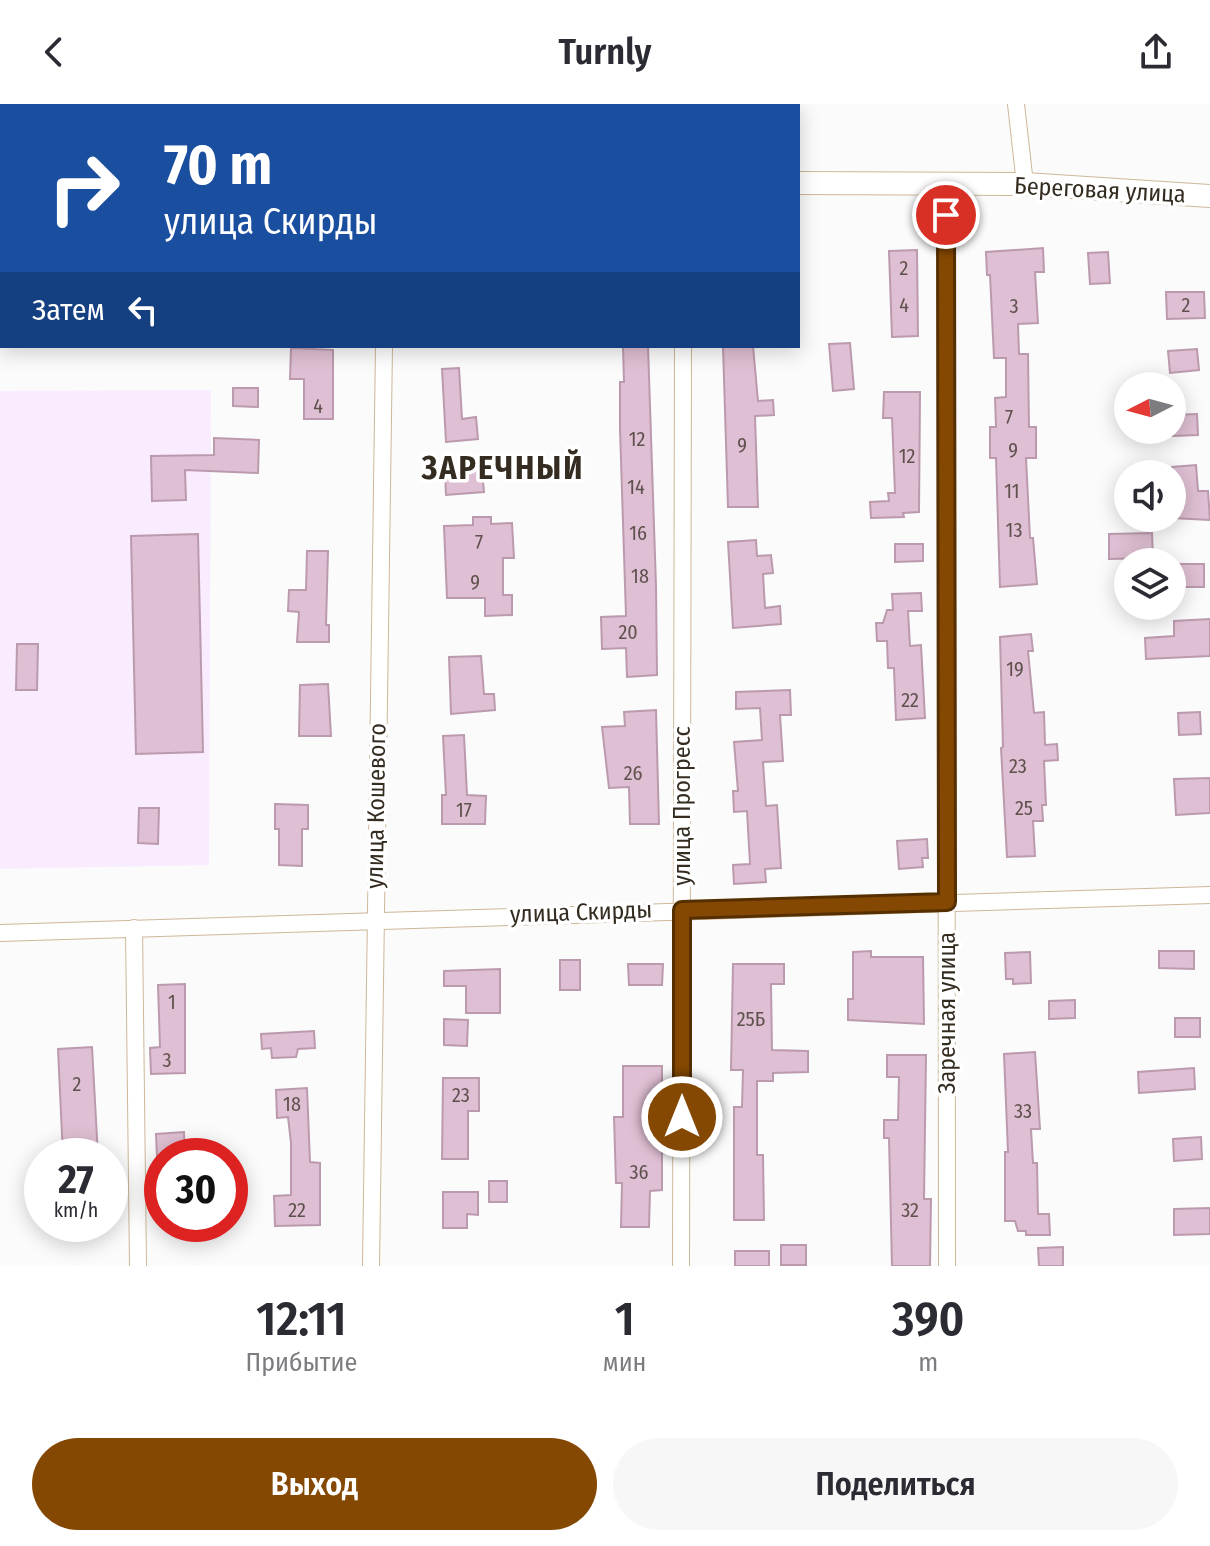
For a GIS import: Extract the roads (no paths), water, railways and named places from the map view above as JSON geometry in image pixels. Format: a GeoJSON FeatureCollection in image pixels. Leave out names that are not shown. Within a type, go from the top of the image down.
{"type":"FeatureCollection","features":[{"type":"Feature","properties":{"kind":"main road","name":"Береговая улица"},"geometry":{"type":"LineString","coordinates":[[800,183],[1025,184],[1210,196]]}},
{"type":"Feature","properties":{"kind":"street"},"geometry":{"type":"LineString","coordinates":[[1016,104],[1025,184]]}},
{"type":"Feature","properties":{"kind":"street","name":"Заречная улица"},"geometry":{"type":"LineString","coordinates":[[946,184],[947,1266]]}},
{"type":"Feature","properties":{"kind":"street","name":"улица Кошевого"},"geometry":{"type":"LineString","coordinates":[[371,1266],[384,348]]}},
{"type":"Feature","properties":{"kind":"street","name":"улица Прогресс"},"geometry":{"type":"LineString","coordinates":[[681,1266],[683,348]]}},
{"type":"Feature","properties":{"kind":"street","name":"улица Скирды"},"geometry":{"type":"LineString","coordinates":[[0,933],[374,918],[1210,895]]}},
{"type":"Feature","properties":{"kind":"street"},"geometry":{"type":"LineString","coordinates":[[134,928],[138,1266]]}},
{"type":"Feature","properties":{"kind":"district","name":"ЗАРЕЧНЫЙ"},"geometry":{"type":"Point","coordinates":[503,468]}}]}
